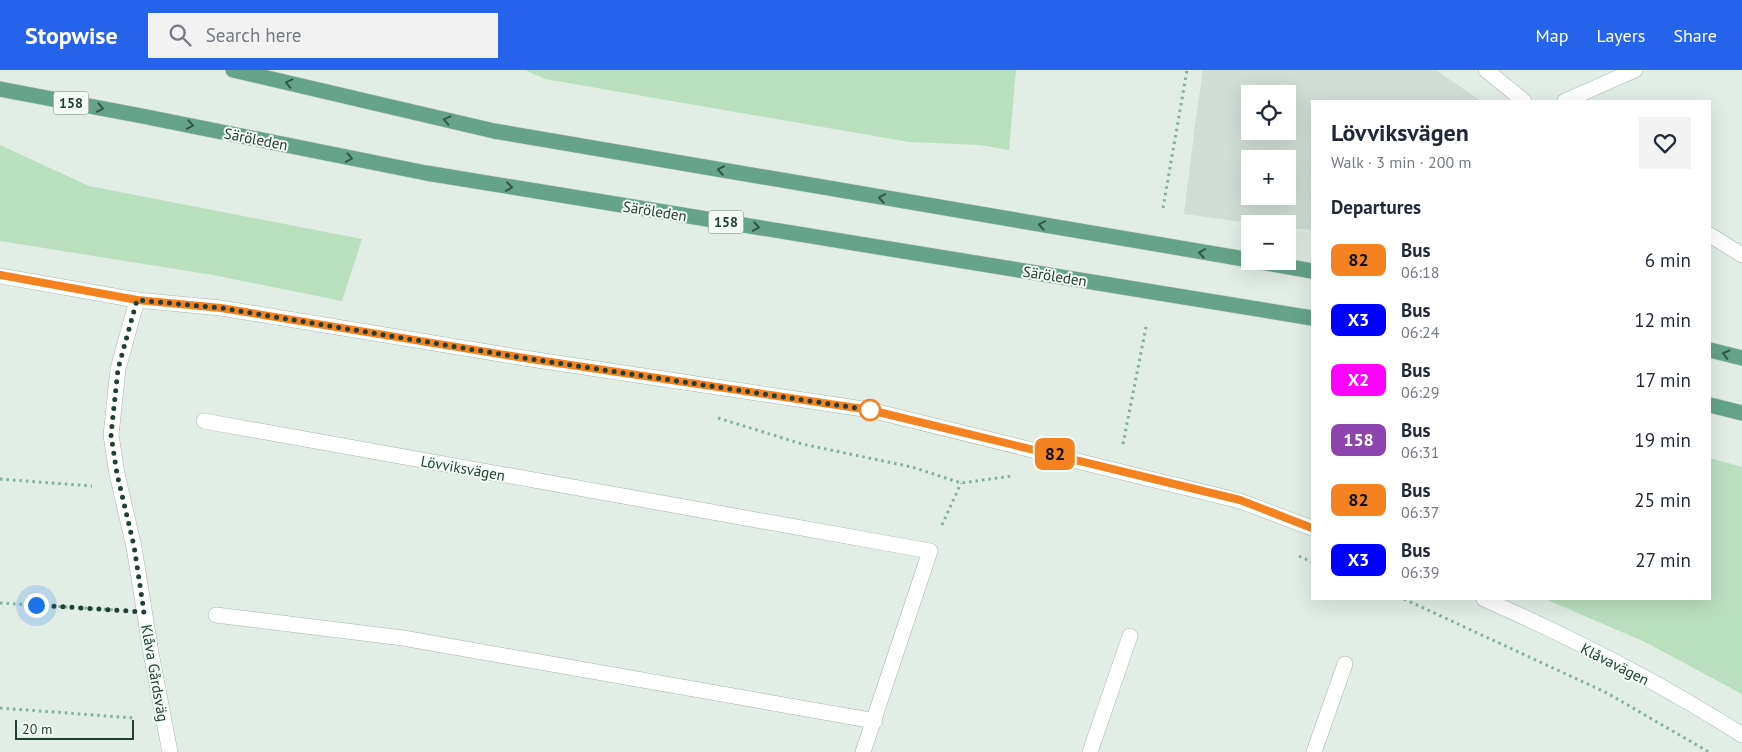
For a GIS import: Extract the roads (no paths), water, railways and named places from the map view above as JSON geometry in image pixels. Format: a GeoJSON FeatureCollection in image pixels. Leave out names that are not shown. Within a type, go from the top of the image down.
{"type":"FeatureCollection","features":[{"type":"Feature","properties":{"kind":"main road"},"geometry":{"type":"LineString","coordinates":[[233,70],[494,131],[1241,258]]}},
{"type":"Feature","properties":{"kind":"main road","name":"Säröleden"},"geometry":{"type":"LineString","coordinates":[[0,89],[426,174],[1311,318]]}},
{"type":"Feature","properties":{"kind":"main road"},"geometry":{"type":"LineString","coordinates":[[1296,268],[1311,271]]}},
{"type":"Feature","properties":{"kind":"main road"},"geometry":{"type":"LineString","coordinates":[[1711,350],[1742,358]]}},
{"type":"Feature","properties":{"kind":"main road"},"geometry":{"type":"LineString","coordinates":[[1711,405],[1742,412]]}},
{"type":"Feature","properties":{"kind":"street"},"geometry":{"type":"LineString","coordinates":[[1486,70],[1523,100]]}},
{"type":"Feature","properties":{"kind":"street"},"geometry":{"type":"LineString","coordinates":[[1567,100],[1635,70]]}},
{"type":"Feature","properties":{"kind":"street"},"geometry":{"type":"LineString","coordinates":[[1711,236],[1742,255]]}},
{"type":"Feature","properties":{"kind":"street"},"geometry":{"type":"LineString","coordinates":[[0,276],[137,300],[221,308],[524,358],[862,409],[1240,500],[1311,528]]}},
{"type":"Feature","properties":{"kind":"street","name":"Klåva Gårdsväg"},"geometry":{"type":"LineString","coordinates":[[137,300],[118,369],[111,435],[120,489],[134,546],[144,612],[170,752]]}},
{"type":"Feature","properties":{"kind":"street","name":"Lövviksvägen"},"geometry":{"type":"LineString","coordinates":[[204,421],[930,551],[875,721]]}},
{"type":"Feature","properties":{"kind":"street","name":"Klåvavägen"},"geometry":{"type":"LineString","coordinates":[[1486,600],[1630,670],[1703,710],[1742,735]]}},
{"type":"Feature","properties":{"kind":"street"},"geometry":{"type":"LineString","coordinates":[[216,615],[403,638],[875,721],[863,752]]}},
{"type":"Feature","properties":{"kind":"street"},"geometry":{"type":"LineString","coordinates":[[1090,752],[1130,636]]}},
{"type":"Feature","properties":{"kind":"street"},"geometry":{"type":"LineString","coordinates":[[1314,752],[1346,664]]}}]}
